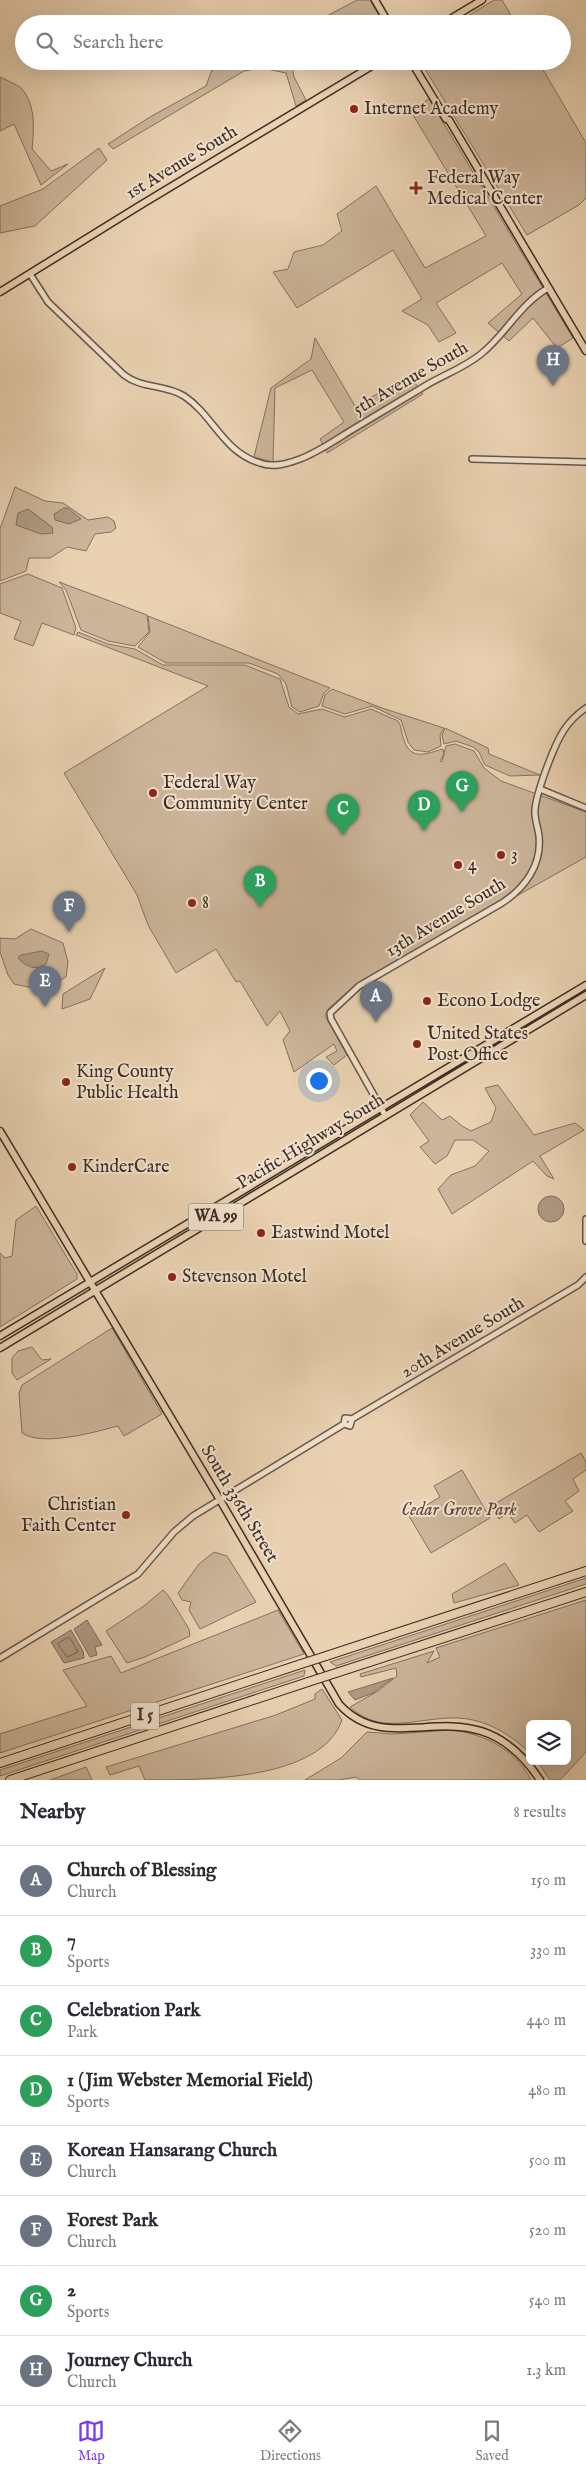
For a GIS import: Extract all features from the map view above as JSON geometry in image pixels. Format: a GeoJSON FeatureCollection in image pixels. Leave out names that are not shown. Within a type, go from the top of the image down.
{"type":"FeatureCollection","features":[{"type":"Feature","properties":{"kind":"highway","name":"I 5"},"geometry":{"type":"LineString","coordinates":[[0,1763],[586,1571]]}},
{"type":"Feature","properties":{"kind":"highway","name":"I 5"},"geometry":{"type":"LineString","coordinates":[[11,1780],[586,1592]]}},
{"type":"Feature","properties":{"kind":"main road"},"geometry":{"type":"LineString","coordinates":[[375,0],[384,15]]}},
{"type":"Feature","properties":{"kind":"main road"},"geometry":{"type":"LineString","coordinates":[[457,15],[482,0]]}},
{"type":"Feature","properties":{"kind":"main road","name":"1st Avenue South"},"geometry":{"type":"LineString","coordinates":[[0,292],[138,206],[365,70]]}},
{"type":"Feature","properties":{"kind":"main road"},"geometry":{"type":"LineString","coordinates":[[416,70],[446,119],[446,123],[586,351]]}},
{"type":"Feature","properties":{"kind":"main road","name":"Pacific Highway South"},"geometry":{"type":"LineString","coordinates":[[0,1336],[586,985]]}},
{"type":"Feature","properties":{"kind":"main road","name":"Pacific Highway South"},"geometry":{"type":"LineString","coordinates":[[0,1348],[586,995]]}},
{"type":"Feature","properties":{"kind":"main road","name":"South 336th Street"},"geometry":{"type":"LineString","coordinates":[[0,1131],[220,1500],[334,1696],[348,1714],[360,1722],[380,1728],[454,1725],[479,1730],[495,1736],[513,1747],[540,1780]]}},
{"type":"Feature","properties":{"kind":"main road"},"geometry":{"type":"LineString","coordinates":[[253,1194],[266,1182],[284,1170],[284,1165]]}},
{"type":"Feature","properties":{"kind":"main road"},"geometry":{"type":"LineString","coordinates":[[225,1212],[226,1206],[261,1179]]}},
{"type":"Feature","properties":{"kind":"main road"},"geometry":{"type":"LineString","coordinates":[[0,1340],[14,1327]]}},
{"type":"Feature","properties":{"kind":"street","name":"5th Avenue South"},"geometry":{"type":"LineString","coordinates":[[30,274],[48,302],[124,374],[139,384],[167,389],[184,396],[196,406],[238,453],[269,465],[285,464],[314,452],[442,376],[473,361],[490,346],[523,307],[548,288]]}},
{"type":"Feature","properties":{"kind":"street"},"geometry":{"type":"LineString","coordinates":[[472,459],[586,462]]}},
{"type":"Feature","properties":{"kind":"street","name":"13th Avenue South"},"geometry":{"type":"LineString","coordinates":[[381,1108],[330,1018],[331,1010],[359,986],[502,903],[522,887],[533,871],[538,853],[539,836],[535,810],[540,789],[562,734],[571,720],[586,708]]}},
{"type":"Feature","properties":{"kind":"street"},"geometry":{"type":"LineString","coordinates":[[540,789],[586,808]]}},
{"type":"Feature","properties":{"kind":"street"},"geometry":{"type":"LineString","coordinates":[[381,1108],[386,1115]]}},
{"type":"Feature","properties":{"kind":"street"},"geometry":{"type":"LineString","coordinates":[[586,1219],[586,1241]]}},
{"type":"Feature","properties":{"kind":"street","name":"20th Avenue South"},"geometry":{"type":"LineString","coordinates":[[0,1658],[138,1574],[179,1527],[220,1500],[344,1424],[350,1426],[352,1419],[578,1286],[586,1276]]}},
{"type":"Feature","properties":{"kind":"green space"},"geometry":{"type":"Polygon","coordinates":[[[357,0],[370,0],[379,15],[329,15],[357,0]]]}},
{"type":"Feature","properties":{"kind":"green space"},"geometry":{"type":"Polygon","coordinates":[[[494,0],[502,0],[511,15],[470,15],[494,0]]]}},
{"type":"Feature","properties":{"kind":"green space"},"geometry":{"type":"Polygon","coordinates":[[[212,70],[250,70],[244,71],[113,149],[108,144],[150,117],[206,86],[212,70]]]}},
{"type":"Feature","properties":{"kind":"green space"},"geometry":{"type":"Polygon","coordinates":[[[272,70],[293,70],[294,77],[306,100],[296,106],[286,73],[272,70]]]}},
{"type":"Feature","properties":{"kind":"green space"},"geometry":{"type":"Polygon","coordinates":[[[426,70],[543,70],[586,143],[586,198],[579,205],[527,235],[426,70]]]}},
{"type":"Feature","properties":{"kind":"green space"},"geometry":{"type":"Polygon","coordinates":[[[0,77],[21,88],[26,94],[33,117],[32,149],[51,171],[68,164],[41,185],[14,124],[0,131],[0,77]]]}},
{"type":"Feature","properties":{"kind":"green space"},"geometry":{"type":"Polygon","coordinates":[[[429,99],[573,338],[557,348],[533,318],[509,341],[488,323],[522,294],[502,263],[436,303],[456,333],[439,342],[428,325],[402,311],[422,299],[393,250],[297,308],[273,272],[288,269],[294,252],[323,245],[342,231],[337,214],[376,186],[425,268],[486,236],[410,110],[429,99]]]}},
{"type":"Feature","properties":{"kind":"green space"},"geometry":{"type":"Polygon","coordinates":[[[99,148],[107,160],[35,226],[0,233],[0,206],[43,189],[99,148]]]}},
{"type":"Feature","properties":{"kind":"green space"},"geometry":{"type":"Polygon","coordinates":[[[315,338],[355,406],[410,376],[423,394],[327,453],[320,439],[344,422],[312,370],[275,388],[273,462],[254,457],[271,388],[311,359],[315,338]]]}},
{"type":"Feature","properties":{"kind":"green space"},"geometry":{"type":"Polygon","coordinates":[[[15,487],[45,501],[63,503],[88,520],[108,517],[114,521],[116,528],[111,532],[95,534],[86,551],[67,547],[50,558],[29,558],[26,571],[0,581],[0,529],[15,487]]]}},
{"type":"Feature","properties":{"kind":"green space"},"geometry":{"type":"Polygon","coordinates":[[[28,574],[62,588],[76,628],[74,635],[42,623],[33,646],[14,639],[21,621],[0,613],[0,584],[28,574]]]}},
{"type":"Feature","properties":{"kind":"green space"},"geometry":{"type":"Polygon","coordinates":[[[59,582],[147,615],[149,632],[135,646],[108,641],[81,630],[66,590],[59,582]]]}},
{"type":"Feature","properties":{"kind":"green space"},"geometry":{"type":"Polygon","coordinates":[[[148,616],[330,688],[324,693],[319,706],[300,712],[292,707],[286,684],[278,674],[249,663],[166,663],[138,647],[150,632],[148,616]]]}},
{"type":"Feature","properties":{"kind":"green space"},"geometry":{"type":"Polygon","coordinates":[[[78,632],[108,644],[135,649],[163,665],[245,665],[280,679],[289,707],[298,714],[322,709],[345,717],[371,709],[398,721],[407,747],[415,754],[426,754],[443,749],[444,754],[446,746],[455,744],[474,751],[484,768],[501,781],[586,812],[586,857],[351,989],[328,1009],[325,1016],[347,1055],[334,1065],[326,1057],[337,1051],[334,1044],[294,1072],[283,1040],[290,1031],[280,1011],[267,1026],[240,981],[236,982],[216,949],[176,973],[148,925],[137,895],[64,773],[208,686],[76,635],[78,632]]]}},
{"type":"Feature","properties":{"kind":"green space"},"geometry":{"type":"Polygon","coordinates":[[[332,689],[382,708],[444,728],[440,735],[441,746],[428,752],[414,750],[408,742],[401,720],[372,706],[345,714],[322,706],[325,695],[332,689]]]}},
{"type":"Feature","properties":{"kind":"green space"},"geometry":{"type":"Polygon","coordinates":[[[445,728],[488,748],[489,754],[540,775],[510,776],[485,765],[479,752],[473,747],[456,741],[444,744],[442,735],[445,728]]]}},
{"type":"Feature","properties":{"kind":"green space"},"geometry":{"type":"Polygon","coordinates":[[[31,929],[63,943],[68,962],[66,977],[52,985],[56,993],[14,984],[8,975],[0,952],[0,938],[15,939],[31,929]]]}},
{"type":"Feature","properties":{"kind":"green space"},"geometry":{"type":"Polygon","coordinates":[[[105,968],[90,999],[62,1009],[63,994],[105,968]]]}},
{"type":"Feature","properties":{"kind":"green space"},"geometry":{"type":"Polygon","coordinates":[[[498,1085],[534,1135],[575,1123],[584,1130],[540,1156],[554,1179],[547,1176],[533,1161],[452,1214],[438,1189],[451,1175],[475,1166],[489,1151],[473,1140],[455,1140],[447,1156],[435,1164],[420,1147],[429,1141],[410,1115],[423,1102],[442,1120],[450,1116],[471,1131],[491,1122],[496,1108],[485,1088],[498,1085]]]}},
{"type":"Feature","properties":{"kind":"green space"},"geometry":{"type":"Polygon","coordinates":[[[36,1206],[77,1274],[77,1279],[0,1327],[0,1253],[5,1258],[12,1256],[16,1220],[36,1206]]]}},
{"type":"Feature","properties":{"kind":"green space"},"geometry":{"type":"Polygon","coordinates":[[[112,1328],[162,1414],[124,1436],[118,1426],[83,1435],[56,1439],[31,1437],[22,1433],[19,1393],[22,1385],[112,1328]]]}},
{"type":"Feature","properties":{"kind":"green space"},"geometry":{"type":"Polygon","coordinates":[[[32,1347],[42,1360],[51,1359],[17,1380],[12,1373],[12,1358],[18,1351],[32,1347]]]}},
{"type":"Feature","properties":{"kind":"green space"},"geometry":{"type":"Polygon","coordinates":[[[581,1453],[586,1462],[586,1470],[573,1479],[579,1491],[565,1501],[573,1511],[539,1532],[527,1515],[515,1523],[508,1513],[499,1519],[491,1506],[581,1453]]]}},
{"type":"Feature","properties":{"kind":"green space","name":"Cedar Grove Park"},"geometry":{"type":"Polygon","coordinates":[[[462,1470],[490,1518],[431,1553],[409,1516],[440,1497],[434,1486],[462,1470]]]}},
{"type":"Feature","properties":{"kind":"green space"},"geometry":{"type":"Polygon","coordinates":[[[214,1552],[227,1556],[256,1602],[200,1629],[189,1610],[191,1602],[182,1600],[178,1593],[199,1564],[214,1552]]]}},
{"type":"Feature","properties":{"kind":"green space"},"geometry":{"type":"Polygon","coordinates":[[[505,1563],[519,1585],[454,1603],[452,1594],[505,1563]]]}},
{"type":"Feature","properties":{"kind":"green space"},"geometry":{"type":"Polygon","coordinates":[[[586,1578],[586,1584],[336,1666],[330,1662],[586,1578]]]}},
{"type":"Feature","properties":{"kind":"green space"},"geometry":{"type":"Polygon","coordinates":[[[163,1590],[189,1629],[190,1636],[145,1657],[127,1663],[106,1631],[144,1606],[163,1590]]]}},
{"type":"Feature","properties":{"kind":"green space"},"geometry":{"type":"Polygon","coordinates":[[[586,1600],[586,1752],[560,1780],[550,1780],[540,1765],[571,1765],[571,1720],[526,1720],[526,1750],[504,1733],[489,1725],[473,1720],[457,1718],[393,1723],[378,1722],[364,1717],[350,1707],[378,1691],[397,1676],[396,1668],[361,1677],[360,1674],[434,1651],[427,1663],[440,1657],[436,1648],[586,1600]]]}},
{"type":"Feature","properties":{"kind":"green space"},"geometry":{"type":"Polygon","coordinates":[[[278,1610],[304,1654],[0,1753],[0,1734],[87,1706],[63,1670],[111,1656],[121,1673],[278,1610]]]}},
{"type":"Feature","properties":{"kind":"green space"},"geometry":{"type":"Polygon","coordinates":[[[305,1670],[304,1676],[0,1776],[0,1770],[305,1670]]]}},
{"type":"Feature","properties":{"kind":"green space"},"geometry":{"type":"Polygon","coordinates":[[[322,1689],[342,1720],[330,1740],[311,1755],[287,1765],[229,1777],[170,1780],[145,1780],[139,1766],[110,1775],[106,1767],[276,1715],[315,1699],[315,1694],[322,1689]]]}},
{"type":"Feature","properties":{"kind":"green space"},"geometry":{"type":"Polygon","coordinates":[[[451,1730],[476,1735],[498,1745],[517,1760],[531,1780],[360,1780],[356,1777],[339,1780],[305,1780],[341,1758],[367,1732],[393,1734],[451,1730]]]}},
{"type":"Feature","properties":{"kind":"green space"},"geometry":{"type":"Polygon","coordinates":[[[86,1767],[92,1780],[50,1780],[86,1767]]]}},
{"type":"Feature","properties":{"kind":"water"},"geometry":{"type":"Polygon","coordinates":[[[64,508],[68,508],[81,519],[69,524],[55,520],[54,514],[64,508]]]}},
{"type":"Feature","properties":{"kind":"water"},"geometry":{"type":"Polygon","coordinates":[[[28,509],[52,527],[53,533],[41,534],[16,525],[18,513],[28,509]]]}},
{"type":"Feature","properties":{"kind":"water"},"geometry":{"type":"Polygon","coordinates":[[[42,951],[49,954],[46,964],[42,966],[35,968],[28,966],[18,958],[21,955],[42,951]]]}},
{"type":"Feature","properties":{"kind":"water"},"geometry":{"type":"Polygon","coordinates":[[[551,1196],[560,1200],[564,1209],[560,1218],[551,1222],[542,1218],[538,1209],[542,1200],[551,1196]]]}},
{"type":"Feature","properties":{"kind":"water"},"geometry":{"type":"Polygon","coordinates":[[[87,1620],[102,1645],[95,1647],[97,1655],[90,1657],[74,1629],[87,1620]]]}},
{"type":"Feature","properties":{"kind":"water"},"geometry":{"type":"Polygon","coordinates":[[[71,1630],[83,1651],[84,1658],[64,1663],[51,1642],[71,1630]]]}},
{"type":"Feature","properties":{"kind":"water"},"geometry":{"type":"Polygon","coordinates":[[[393,1678],[373,1693],[355,1700],[348,1692],[393,1678]]]}},
{"type":"Feature","properties":{"kind":"place","name":"Internet Academy"},"geometry":{"type":"Point","coordinates":[354,109]}},
{"type":"Feature","properties":{"kind":"place","name":"Federal Way Medical Center"},"geometry":{"type":"Point","coordinates":[416,188]}},
{"type":"Feature","properties":{"kind":"place","name":"Journey Church"},"geometry":{"type":"Point","coordinates":[553,386]}},
{"type":"Feature","properties":{"kind":"place","name":"Federal Way Community Center"},"geometry":{"type":"Point","coordinates":[153,793]}},
{"type":"Feature","properties":{"kind":"place","name":"2"},"geometry":{"type":"Point","coordinates":[462,812]}},
{"type":"Feature","properties":{"kind":"place","name":"1 (Jim Webster Memorial Field)"},"geometry":{"type":"Point","coordinates":[424,831]}},
{"type":"Feature","properties":{"kind":"place","name":"Celebration Park"},"geometry":{"type":"Point","coordinates":[343,835]}},
{"type":"Feature","properties":{"kind":"place","name":"3"},"geometry":{"type":"Point","coordinates":[501,855]}},
{"type":"Feature","properties":{"kind":"place","name":"4"},"geometry":{"type":"Point","coordinates":[458,865]}},
{"type":"Feature","properties":{"kind":"place","name":"8"},"geometry":{"type":"Point","coordinates":[192,903]}},
{"type":"Feature","properties":{"kind":"place","name":"7"},"geometry":{"type":"Point","coordinates":[260,907]}},
{"type":"Feature","properties":{"kind":"place","name":"Forest Park"},"geometry":{"type":"Point","coordinates":[69,932]}},
{"type":"Feature","properties":{"kind":"place","name":"Econo Lodge"},"geometry":{"type":"Point","coordinates":[427,1001]}},
{"type":"Feature","properties":{"kind":"place","name":"Korean Hansarang Church"},"geometry":{"type":"Point","coordinates":[45,1007]}},
{"type":"Feature","properties":{"kind":"place","name":"Church of Blessing"},"geometry":{"type":"Point","coordinates":[376,1022]}},
{"type":"Feature","properties":{"kind":"place","name":"United States Post Office"},"geometry":{"type":"Point","coordinates":[417,1044]}},
{"type":"Feature","properties":{"kind":"place","name":"King County Public Health"},"geometry":{"type":"Point","coordinates":[66,1082]}},
{"type":"Feature","properties":{"kind":"place","name":"KinderCare"},"geometry":{"type":"Point","coordinates":[72,1167]}},
{"type":"Feature","properties":{"kind":"place","name":"Eastwind Motel"},"geometry":{"type":"Point","coordinates":[261,1233]}},
{"type":"Feature","properties":{"kind":"place","name":"Stevenson Motel"},"geometry":{"type":"Point","coordinates":[172,1277]}},
{"type":"Feature","properties":{"kind":"place","name":"Christian Faith Center"},"geometry":{"type":"Point","coordinates":[126,1515]}}]}
